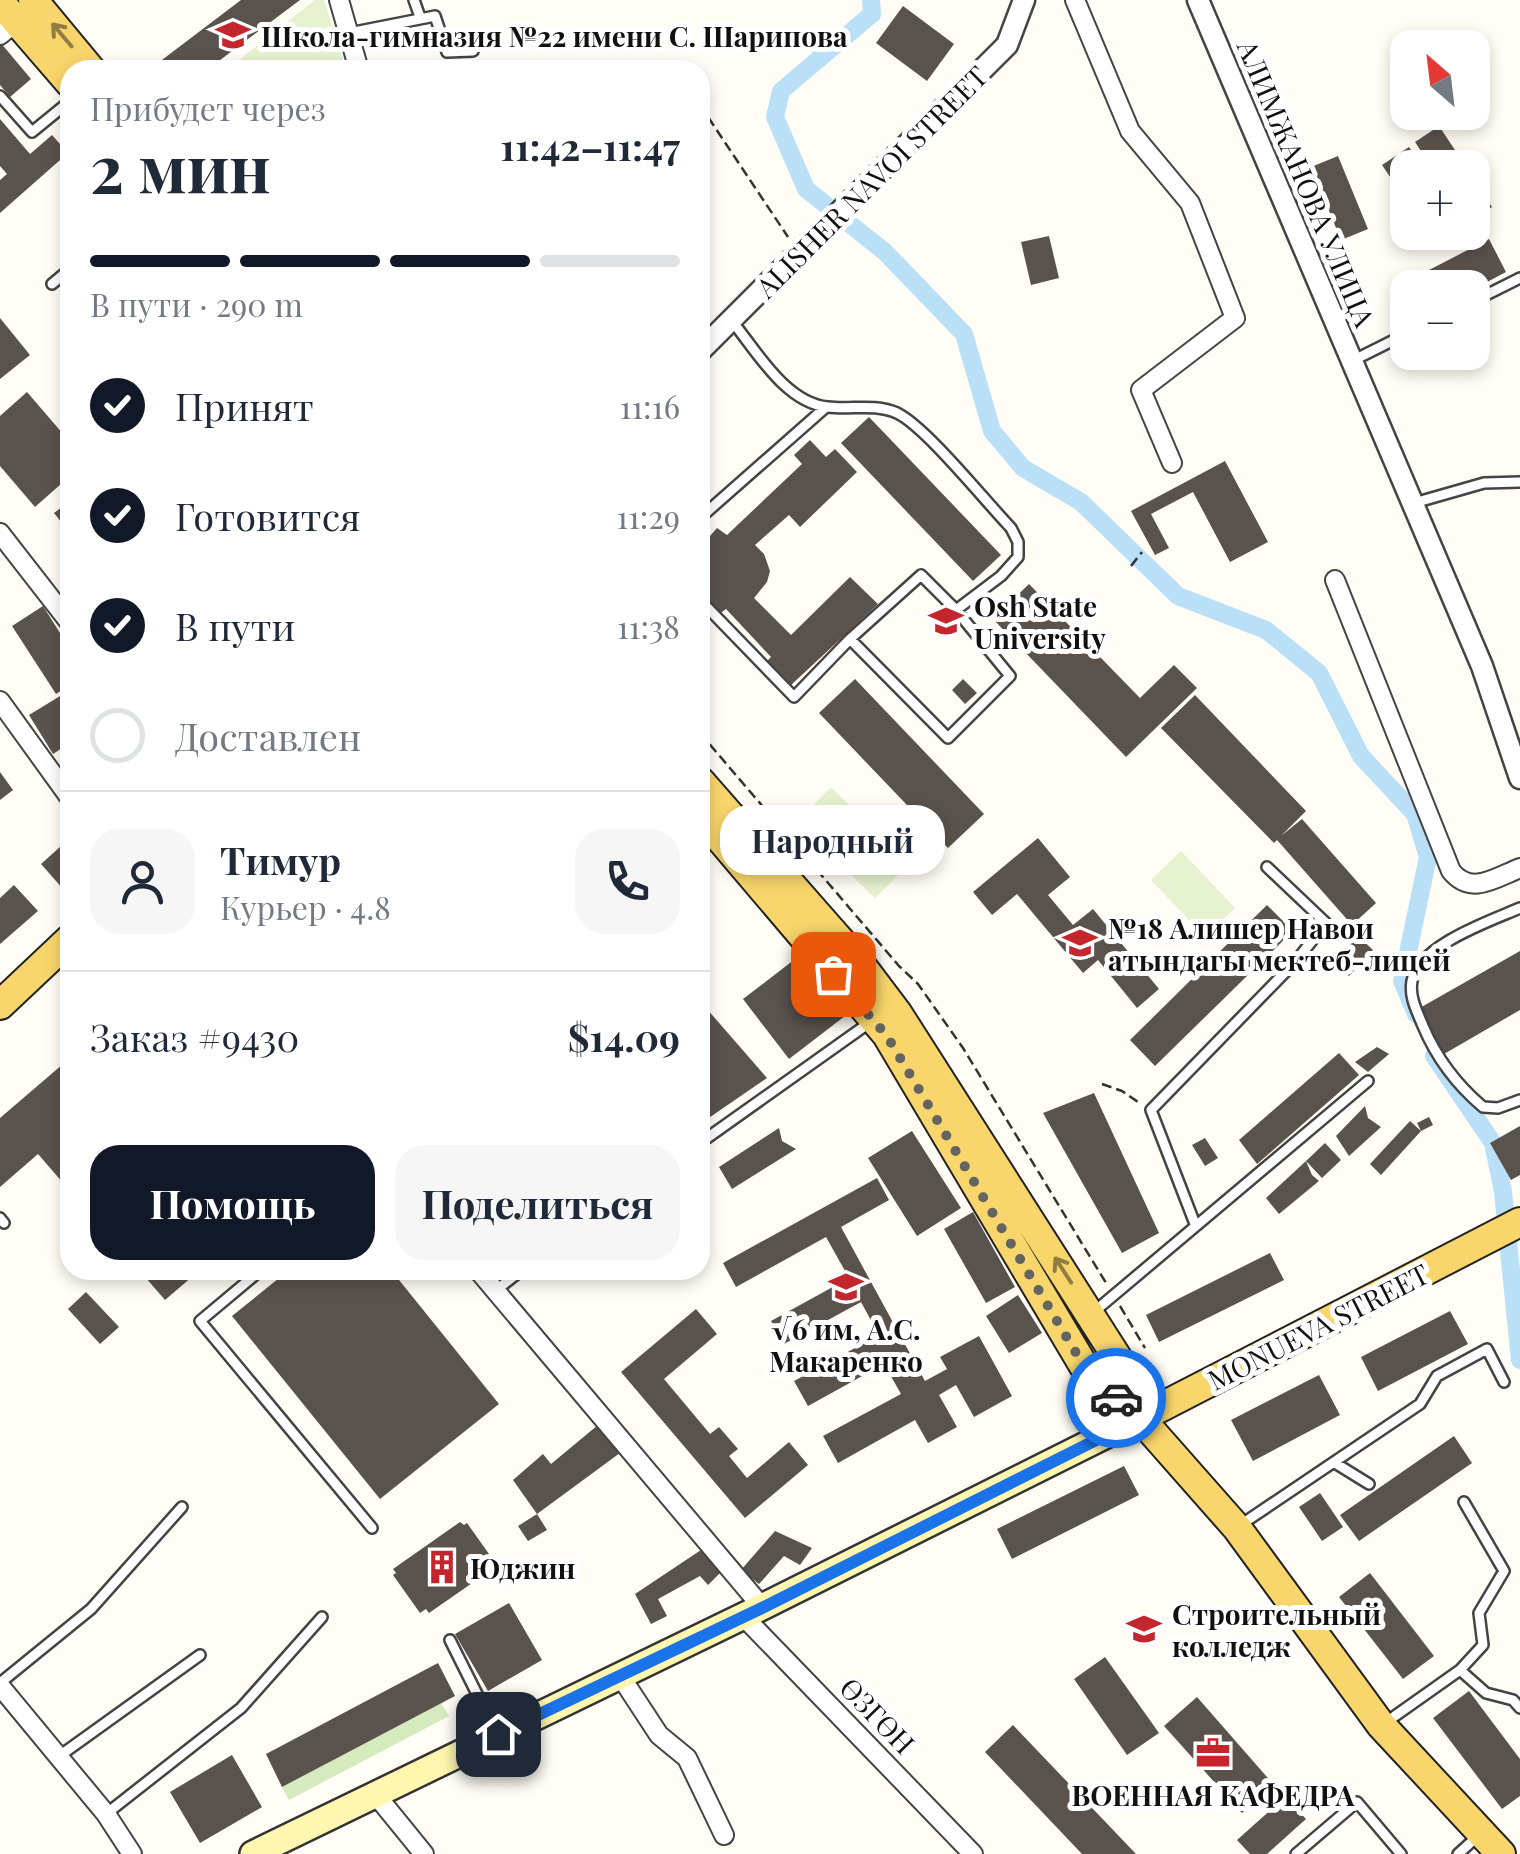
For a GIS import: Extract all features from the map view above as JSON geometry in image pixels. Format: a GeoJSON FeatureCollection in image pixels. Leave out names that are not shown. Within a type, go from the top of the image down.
{"type":"FeatureCollection","features":[{"type":"Feature","properties":{"kind":"main road"},"geometry":{"type":"LineString","coordinates":[[12,14],[77,60]]}},
{"type":"Feature","properties":{"kind":"main road"},"geometry":{"type":"LineString","coordinates":[[12,14],[60,71]]}},
{"type":"Feature","properties":{"kind":"main road"},"geometry":{"type":"LineString","coordinates":[[710,792],[871,976],[1091,1314],[1120,1362],[1140,1418]]}},
{"type":"Feature","properties":{"kind":"main road"},"geometry":{"type":"LineString","coordinates":[[710,827],[887,1036],[1091,1378],[1140,1418],[1237,1528],[1382,1725],[1501,1854]]}},
{"type":"Feature","properties":{"kind":"main road"},"geometry":{"type":"LineString","coordinates":[[6,997],[60,948]]}},
{"type":"Feature","properties":{"kind":"main road","name":"MONUEVA STREET"},"geometry":{"type":"LineString","coordinates":[[254,1854],[752,1612],[1510,1227]]}},
{"type":"Feature","properties":{"kind":"street"},"geometry":{"type":"LineString","coordinates":[[340,0],[356,60]]}},
{"type":"Feature","properties":{"kind":"street","name":"ALISHER NAVOI STREET"},"geometry":{"type":"LineString","coordinates":[[710,340],[1008,44],[1024,0]]}},
{"type":"Feature","properties":{"kind":"street"},"geometry":{"type":"LineString","coordinates":[[1075,0],[1130,131],[1190,203],[1235,318],[1141,390],[1172,464]]}},
{"type":"Feature","properties":{"kind":"street","name":"АЛИМЖАНОВА УЛИЦА"},"geometry":{"type":"LineString","coordinates":[[1198,0],[1482,666],[1520,778]]}},
{"type":"Feature","properties":{"kind":"street"},"geometry":{"type":"LineString","coordinates":[[0,533],[60,606]]}},
{"type":"Feature","properties":{"kind":"street"},"geometry":{"type":"LineString","coordinates":[[1335,580],[1451,871],[1459,881],[1476,886],[1520,868]]}},
{"type":"Feature","properties":{"kind":"street"},"geometry":{"type":"LineString","coordinates":[[0,701],[60,784]]}},
{"type":"Feature","properties":{"kind":"street","name":"ӨЗГӨН"},"geometry":{"type":"LineString","coordinates":[[486,1280],[752,1612],[973,1854]]}},
{"type":"Feature","properties":{"kind":"street"},"geometry":{"type":"LineString","coordinates":[[619,1674],[659,1735],[687,1758],[724,1835]]}},
{"type":"Feature","properties":{"kind":"street"},"geometry":{"type":"LineString","coordinates":[[0,1685],[106,1814],[132,1854]]}},
{"type":"Feature","properties":{"kind":"street"},"geometry":{"type":"LineString","coordinates":[[376,1795],[424,1854]]}},
{"type":"Feature","properties":{"kind":"lane"},"geometry":{"type":"LineString","coordinates":[[414,0],[420,16]]}},
{"type":"Feature","properties":{"kind":"lane"},"geometry":{"type":"LineString","coordinates":[[349,34],[420,16],[435,16],[447,52],[473,51]]}},
{"type":"Feature","properties":{"kind":"lane"},"geometry":{"type":"LineString","coordinates":[[0,96],[32,132],[60,109]]}},
{"type":"Feature","properties":{"kind":"lane"},"geometry":{"type":"LineString","coordinates":[[52,284],[60,277]]}},
{"type":"Feature","properties":{"kind":"lane"},"geometry":{"type":"LineString","coordinates":[[1490,293],[1520,278]]}},
{"type":"Feature","properties":{"kind":"lane"},"geometry":{"type":"LineString","coordinates":[[731,320],[781,380],[809,404],[874,406],[898,414],[923,434],[1011,528],[1018,542],[1018,557],[1001,576],[956,610]]}},
{"type":"Feature","properties":{"kind":"lane"},"geometry":{"type":"LineString","coordinates":[[1354,360],[1390,342]]}},
{"type":"Feature","properties":{"kind":"lane"},"geometry":{"type":"LineString","coordinates":[[710,509],[826,407]]}},
{"type":"Feature","properties":{"kind":"lane"},"geometry":{"type":"LineString","coordinates":[[1414,503],[1484,483],[1520,482]]}},
{"type":"Feature","properties":{"kind":"lane"},"geometry":{"type":"LineString","coordinates":[[710,610],[794,697],[850,638],[921,575],[956,610],[1010,676],[948,738],[850,638]]}},
{"type":"Feature","properties":{"kind":"lane"},"geometry":{"type":"LineString","coordinates":[[1195,1224],[1151,1110],[1296,961],[1326,924],[1267,867]]}},
{"type":"Feature","properties":{"kind":"lane"},"geometry":{"type":"LineString","coordinates":[[1520,908],[1441,946],[1420,964],[1412,983],[1413,1000],[1428,1037],[1460,1085],[1483,1107],[1498,1108],[1520,1100]]}},
{"type":"Feature","properties":{"kind":"lane"},"geometry":{"type":"LineString","coordinates":[[0,1014],[6,997]]}},
{"type":"Feature","properties":{"kind":"lane"},"geometry":{"type":"LineString","coordinates":[[710,1136],[873,1020]]}},
{"type":"Feature","properties":{"kind":"lane"},"geometry":{"type":"LineString","coordinates":[[1091,1314],[1368,1081]]}},
{"type":"Feature","properties":{"kind":"lane"},"geometry":{"type":"LineString","coordinates":[[249,1280],[200,1322],[372,1528]]}},
{"type":"Feature","properties":{"kind":"lane"},"geometry":{"type":"LineString","coordinates":[[495,1291],[509,1280]]}},
{"type":"Feature","properties":{"kind":"lane"},"geometry":{"type":"LineString","coordinates":[[1237,1528],[1420,1404],[1437,1376],[1487,1349],[1504,1382]]}},
{"type":"Feature","properties":{"kind":"lane"},"geometry":{"type":"LineString","coordinates":[[1335,1463],[1370,1484]]}},
{"type":"Feature","properties":{"kind":"lane"},"geometry":{"type":"LineString","coordinates":[[1382,1725],[1460,1670],[1483,1645],[1479,1614],[1504,1571],[1464,1502]]}},
{"type":"Feature","properties":{"kind":"lane"},"geometry":{"type":"LineString","coordinates":[[0,1685],[91,1609],[182,1507]]}},
{"type":"Feature","properties":{"kind":"lane"},"geometry":{"type":"LineString","coordinates":[[106,1814],[241,1708],[322,1617]]}},
{"type":"Feature","properties":{"kind":"lane"},"geometry":{"type":"LineString","coordinates":[[450,1640],[498,1734]]}},
{"type":"Feature","properties":{"kind":"lane"},"geometry":{"type":"LineString","coordinates":[[58,1757],[200,1655]]}},
{"type":"Feature","properties":{"kind":"lane"},"geometry":{"type":"LineString","coordinates":[[1460,1670],[1486,1693],[1518,1702]]}},
{"type":"Feature","properties":{"kind":"lane"},"geometry":{"type":"LineString","coordinates":[[1296,1854],[1357,1802],[1401,1854]]}},
{"type":"Feature","properties":{"kind":"lane"},"geometry":{"type":"LineString","coordinates":[[1458,1854],[1481,1833]]}},
{"type":"Feature","properties":{"kind":"path"},"geometry":{"type":"LineString","coordinates":[[710,120],[798,252]]}},
{"type":"Feature","properties":{"kind":"path"},"geometry":{"type":"LineString","coordinates":[[1132,566],[1142,552]]}},
{"type":"Feature","properties":{"kind":"path"},"geometry":{"type":"LineString","coordinates":[[1102,1084],[1122,1090],[1151,1110]]}},
{"type":"Feature","properties":{"kind":"green space"},"geometry":{"type":"Polygon","coordinates":[[[315,0],[324,0],[343,60],[239,60],[315,0]]]}},
{"type":"Feature","properties":{"kind":"green space"},"geometry":{"type":"Polygon","coordinates":[[[831,787],[909,864],[875,898],[797,822],[831,787]]]}},
{"type":"Feature","properties":{"kind":"green space"},"geometry":{"type":"Polygon","coordinates":[[[1181,851],[1235,908],[1205,937],[1151,880],[1181,851]]]}},
{"type":"Feature","properties":{"kind":"green space"},"geometry":{"type":"Polygon","coordinates":[[[441,1703],[449,1716],[289,1800],[282,1787],[441,1703]]]}},
{"type":"Feature","properties":{"kind":"building","name":"Школа-гимназия №22 имени С. Шарипова"},"geometry":{"type":"Polygon","coordinates":[[[241,0],[300,0],[220,60],[162,60],[241,0]]]}},
{"type":"Feature","properties":{"kind":"building"},"geometry":{"type":"Polygon","coordinates":[[[903,6],[954,44],[927,81],[876,43],[903,6]]]}},
{"type":"Feature","properties":{"kind":"building"},"geometry":{"type":"Polygon","coordinates":[[[0,42],[31,79],[10,97],[0,85],[0,42]]]}},
{"type":"Feature","properties":{"kind":"building"},"geometry":{"type":"Polygon","coordinates":[[[0,119],[30,154],[52,135],[60,144],[60,160],[0,213],[0,180],[7,174],[0,166],[0,119]]]}},
{"type":"Feature","properties":{"kind":"building"},"geometry":{"type":"Polygon","coordinates":[[[1433,130],[1442,130],[1455,150],[1420,150],[1415,142],[1433,130]]]}},
{"type":"Feature","properties":{"kind":"building"},"geometry":{"type":"Polygon","coordinates":[[[1338,156],[1368,229],[1341,240],[1311,167],[1338,156]]]}},
{"type":"Feature","properties":{"kind":"building"},"geometry":{"type":"Polygon","coordinates":[[[1390,160],[1390,177],[1382,165],[1390,160]]]}},
{"type":"Feature","properties":{"kind":"building"},"geometry":{"type":"Polygon","coordinates":[[[1049,236],[1059,278],[1031,285],[1021,242],[1049,236]]]}},
{"type":"Feature","properties":{"kind":"building"},"geometry":{"type":"Polygon","coordinates":[[[1490,241],[1506,272],[1490,280],[1490,270],[1429,270],[1468,250],[1490,250],[1490,241]]]}},
{"type":"Feature","properties":{"kind":"building"},"geometry":{"type":"Polygon","coordinates":[[[0,318],[30,355],[0,379],[0,318]]]}},
{"type":"Feature","properties":{"kind":"building"},"geometry":{"type":"Polygon","coordinates":[[[27,392],[60,430],[60,485],[35,507],[0,466],[0,416],[27,392]]]}},
{"type":"Feature","properties":{"kind":"building"},"geometry":{"type":"Polygon","coordinates":[[[869,417],[1001,555],[973,581],[841,443],[869,417]]]}},
{"type":"Feature","properties":{"kind":"building"},"geometry":{"type":"Polygon","coordinates":[[[810,440],[826,457],[835,449],[857,472],[800,527],[789,515],[755,545],[764,554],[770,571],[767,582],[754,598],[791,635],[850,577],[878,604],[790,686],[766,662],[771,657],[726,609],[718,615],[710,605],[710,536],[717,528],[727,535],[802,464],[794,455],[810,440]]]}},
{"type":"Feature","properties":{"kind":"building"},"geometry":{"type":"Polygon","coordinates":[[[1225,461],[1268,542],[1230,562],[1193,492],[1151,514],[1169,548],[1155,555],[1131,511],[1225,461]]]}},
{"type":"Feature","properties":{"kind":"building"},"geometry":{"type":"Polygon","coordinates":[[[1029,584],[1140,698],[1174,665],[1197,688],[1126,757],[993,619],[1029,584]]]}},
{"type":"Feature","properties":{"kind":"building"},"geometry":{"type":"Polygon","coordinates":[[[43,606],[60,633],[60,691],[56,694],[12,626],[43,606]]]}},
{"type":"Feature","properties":{"kind":"building"},"geometry":{"type":"Polygon","coordinates":[[[855,679],[984,814],[948,848],[819,713],[855,679]]]}},
{"type":"Feature","properties":{"kind":"building"},"geometry":{"type":"Polygon","coordinates":[[[963,679],[977,693],[965,704],[952,690],[963,679]]]}},
{"type":"Feature","properties":{"kind":"building"},"geometry":{"type":"Polygon","coordinates":[[[1195,695],[1306,811],[1281,836],[1302,819],[1376,903],[1352,925],[1277,840],[1274,843],[1161,728],[1195,695]]]}},
{"type":"Feature","properties":{"kind":"building"},"geometry":{"type":"Polygon","coordinates":[[[60,696],[60,749],[53,754],[29,715],[60,696]]]}},
{"type":"Feature","properties":{"kind":"building"},"geometry":{"type":"Polygon","coordinates":[[[0,772],[13,790],[0,800],[0,772]]]}},
{"type":"Feature","properties":{"kind":"building"},"geometry":{"type":"Polygon","coordinates":[[[1038,838],[1070,877],[1048,895],[1073,925],[1093,909],[1159,989],[1137,1008],[1098,960],[1083,973],[1017,894],[992,915],[973,892],[1038,838]]]}},
{"type":"Feature","properties":{"kind":"building"},"geometry":{"type":"Polygon","coordinates":[[[60,847],[60,885],[41,864],[60,847]]]}},
{"type":"Feature","properties":{"kind":"building"},"geometry":{"type":"Polygon","coordinates":[[[14,885],[38,911],[0,944],[0,898],[14,885]]]}},
{"type":"Feature","properties":{"kind":"building"},"geometry":{"type":"Polygon","coordinates":[[[1267,905],[1293,931],[1155,1066],[1130,1040],[1267,905]]]}},
{"type":"Feature","properties":{"kind":"building"},"geometry":{"type":"Polygon","coordinates":[[[1358,936],[1373,950],[1349,976],[1333,962],[1358,936]]]}},
{"type":"Feature","properties":{"kind":"building"},"geometry":{"type":"Polygon","coordinates":[[[1520,951],[1520,1010],[1444,1054],[1418,1009],[1520,951]]]}},
{"type":"Feature","properties":{"kind":"building"},"geometry":{"type":"Polygon","coordinates":[[[799,956],[845,1016],[789,1059],[743,999],[799,956]]]}},
{"type":"Feature","properties":{"kind":"building"},"geometry":{"type":"Polygon","coordinates":[[[710,1012],[767,1078],[710,1117],[710,1012]]]}},
{"type":"Feature","properties":{"kind":"building"},"geometry":{"type":"Polygon","coordinates":[[[1377,1047],[1389,1054],[1368,1072],[1355,1062],[1377,1047]]]}},
{"type":"Feature","properties":{"kind":"building"},"geometry":{"type":"Polygon","coordinates":[[[1339,1053],[1359,1075],[1257,1164],[1239,1140],[1339,1053]]]}},
{"type":"Feature","properties":{"kind":"building"},"geometry":{"type":"Polygon","coordinates":[[[60,1067],[60,1179],[38,1154],[0,1187],[0,1118],[60,1067]]]}},
{"type":"Feature","properties":{"kind":"building"},"geometry":{"type":"Polygon","coordinates":[[[1094,1093],[1159,1233],[1122,1253],[1043,1113],[1094,1093]]]}},
{"type":"Feature","properties":{"kind":"building"},"geometry":{"type":"Polygon","coordinates":[[[1365,1106],[1368,1118],[1381,1127],[1349,1156],[1336,1136],[1365,1106]]]}},
{"type":"Feature","properties":{"kind":"building"},"geometry":{"type":"Polygon","coordinates":[[[1429,1117],[1433,1125],[1421,1131],[1417,1123],[1429,1117]]]}},
{"type":"Feature","properties":{"kind":"building"},"geometry":{"type":"Polygon","coordinates":[[[1410,1121],[1421,1131],[1381,1175],[1370,1164],[1410,1121]]]}},
{"type":"Feature","properties":{"kind":"building"},"geometry":{"type":"Polygon","coordinates":[[[1520,1126],[1520,1175],[1511,1180],[1490,1143],[1520,1126]]]}},
{"type":"Feature","properties":{"kind":"building"},"geometry":{"type":"Polygon","coordinates":[[[779,1128],[782,1141],[796,1149],[732,1189],[719,1167],[779,1128]]]}},
{"type":"Feature","properties":{"kind":"building"},"geometry":{"type":"Polygon","coordinates":[[[912,1131],[961,1208],[917,1236],[868,1158],[912,1131]]]}},
{"type":"Feature","properties":{"kind":"building"},"geometry":{"type":"Polygon","coordinates":[[[1205,1138],[1218,1158],[1205,1166],[1192,1145],[1205,1138]]]}},
{"type":"Feature","properties":{"kind":"building"},"geometry":{"type":"Polygon","coordinates":[[[1325,1143],[1341,1160],[1322,1178],[1306,1161],[1325,1143]]]}},
{"type":"Feature","properties":{"kind":"building"},"geometry":{"type":"Polygon","coordinates":[[[1306,1161],[1319,1181],[1279,1214],[1266,1198],[1306,1161]]]}},
{"type":"Feature","properties":{"kind":"building"},"geometry":{"type":"Polygon","coordinates":[[[877,1178],[889,1200],[841,1227],[925,1381],[947,1369],[940,1357],[979,1336],[1012,1396],[974,1417],[956,1385],[939,1395],[957,1427],[928,1443],[915,1420],[838,1463],[823,1436],[901,1394],[884,1364],[808,1406],[794,1381],[879,1335],[861,1302],[784,1344],[771,1321],[849,1278],[826,1237],[736,1287],[723,1263],[877,1178]]]}},
{"type":"Feature","properties":{"kind":"building"},"geometry":{"type":"Polygon","coordinates":[[[973,1212],[1015,1287],[986,1303],[944,1229],[973,1212]]]}},
{"type":"Feature","properties":{"kind":"building"},"geometry":{"type":"Polygon","coordinates":[[[1270,1253],[1284,1280],[1159,1342],[1146,1315],[1270,1253]]]}},
{"type":"Feature","properties":{"kind":"building"},"geometry":{"type":"Polygon","coordinates":[[[148,1280],[188,1280],[165,1300],[148,1280]]]}},
{"type":"Feature","properties":{"kind":"building"},"geometry":{"type":"Polygon","coordinates":[[[277,1280],[399,1280],[499,1404],[380,1499],[232,1316],[277,1280]]]}},
{"type":"Feature","properties":{"kind":"building"},"geometry":{"type":"Polygon","coordinates":[[[86,1292],[119,1327],[100,1344],[68,1309],[86,1292]]]}},
{"type":"Feature","properties":{"kind":"building"},"geometry":{"type":"Polygon","coordinates":[[[1018,1295],[1042,1333],[1009,1353],[986,1316],[1018,1295]]]}},
{"type":"Feature","properties":{"kind":"building"},"geometry":{"type":"Polygon","coordinates":[[[696,1309],[717,1334],[664,1379],[710,1434],[719,1427],[738,1449],[729,1456],[747,1478],[789,1442],[808,1465],[745,1518],[621,1372],[696,1309]]]}},
{"type":"Feature","properties":{"kind":"building"},"geometry":{"type":"Polygon","coordinates":[[[1450,1311],[1468,1344],[1378,1391],[1361,1357],[1450,1311]]]}},
{"type":"Feature","properties":{"kind":"building"},"geometry":{"type":"Polygon","coordinates":[[[1319,1375],[1340,1415],[1253,1461],[1231,1420],[1319,1375]]]}},
{"type":"Feature","properties":{"kind":"building"},"geometry":{"type":"Polygon","coordinates":[[[604,1420],[624,1450],[537,1514],[513,1480],[543,1454],[551,1464],[604,1420]]]}},
{"type":"Feature","properties":{"kind":"building"},"geometry":{"type":"Polygon","coordinates":[[[1454,1436],[1472,1463],[1359,1541],[1340,1515],[1454,1436]]]}},
{"type":"Feature","properties":{"kind":"building"},"geometry":{"type":"Polygon","coordinates":[[[1124,1466],[1139,1495],[1012,1559],[997,1529],[1124,1466]]]}},
{"type":"Feature","properties":{"kind":"building"},"geometry":{"type":"Polygon","coordinates":[[[1320,1493],[1343,1527],[1322,1541],[1299,1507],[1320,1493]]]}},
{"type":"Feature","properties":{"kind":"building"},"geometry":{"type":"Polygon","coordinates":[[[537,1514],[547,1530],[528,1541],[518,1526],[537,1514]]]}},
{"type":"Feature","properties":{"kind":"building","name":"Юджин"},"geometry":{"type":"Polygon","coordinates":[[[460,1522],[467,1523],[494,1561],[488,1566],[491,1570],[429,1613],[426,1609],[420,1613],[393,1575],[393,1569],[460,1522]]]}},
{"type":"Feature","properties":{"kind":"building"},"geometry":{"type":"Polygon","coordinates":[[[775,1531],[812,1548],[800,1565],[784,1556],[759,1584],[741,1570],[775,1531]]]}},
{"type":"Feature","properties":{"kind":"building"},"geometry":{"type":"Polygon","coordinates":[[[701,1550],[720,1573],[708,1585],[700,1576],[658,1599],[667,1616],[651,1624],[635,1594],[701,1550]]]}},
{"type":"Feature","properties":{"kind":"building"},"geometry":{"type":"Polygon","coordinates":[[[1370,1573],[1434,1656],[1403,1679],[1339,1597],[1370,1573]]]}},
{"type":"Feature","properties":{"kind":"building","name":"Юджин"},"geometry":{"type":"Polygon","coordinates":[[[509,1603],[542,1660],[488,1691],[455,1634],[509,1603]]]}},
{"type":"Feature","properties":{"kind":"building"},"geometry":{"type":"Polygon","coordinates":[[[1105,1657],[1159,1733],[1127,1755],[1074,1679],[1105,1657]]]}},
{"type":"Feature","properties":{"kind":"building"},"geometry":{"type":"Polygon","coordinates":[[[438,1663],[455,1696],[282,1787],[266,1754],[438,1663]]]}},
{"type":"Feature","properties":{"kind":"building"},"geometry":{"type":"Polygon","coordinates":[[[1469,1691],[1520,1759],[1520,1796],[1502,1809],[1433,1718],[1469,1691]]]}},
{"type":"Feature","properties":{"kind":"building"},"geometry":{"type":"Polygon","coordinates":[[[1197,1697],[1274,1785],[1242,1813],[1164,1726],[1197,1697]]]}},
{"type":"Feature","properties":{"kind":"building"},"geometry":{"type":"Polygon","coordinates":[[[1013,1725],[1136,1854],[1082,1854],[985,1752],[1013,1725]]]}},
{"type":"Feature","properties":{"kind":"building"},"geometry":{"type":"Polygon","coordinates":[[[232,1755],[262,1807],[200,1843],[170,1792],[232,1755]]]}},
{"type":"Feature","properties":{"kind":"building"},"geometry":{"type":"Polygon","coordinates":[[[1285,1797],[1306,1819],[1267,1854],[1250,1854],[1237,1840],[1285,1797]]]}},
{"type":"Feature","properties":{"kind":"waterway"},"geometry":{"type":"LineString","coordinates":[[871,0],[872,14],[781,91],[775,117],[806,189],[885,252],[964,334],[992,431],[1023,468],[1081,502],[1178,596],[1266,630],[1319,673],[1361,756],[1415,814],[1428,857],[1402,981],[1416,1014]]}},
{"type":"Feature","properties":{"kind":"waterway"},"geometry":{"type":"LineString","coordinates":[[1434,1056],[1493,1143],[1503,1192],[1520,1360]]}},
{"type":"Feature","properties":{"kind":"way so far"},"geometry":{"type":"LineString","coordinates":[[833,974],[887,1036],[1091,1378],[1116,1398]]}},
{"type":"Feature","properties":{"kind":"place","name":"Школа-гимназия №22 имени С. Шарипова"},"geometry":{"type":"Point","coordinates":[233,35]}},
{"type":"Feature","properties":{"kind":"place","name":"Osh State University"},"geometry":{"type":"Point","coordinates":[946,621]}},
{"type":"Feature","properties":{"kind":"place","name":"№18 Алишер Навои атындагы мектеб-лицей"},"geometry":{"type":"Point","coordinates":[1080,943]}},
{"type":"Feature","properties":{"kind":"place","name":"Народный"},"geometry":{"type":"Point","coordinates":[833,974]}},
{"type":"Feature","properties":{"kind":"place","name":"√6 им, А.С. Макаренко"},"geometry":{"type":"Point","coordinates":[846,1287]}},
{"type":"Feature","properties":{"kind":"place","name":"Юджин"},"geometry":{"type":"Point","coordinates":[442,1567]}},
{"type":"Feature","properties":{"kind":"place","name":"Строительный колледж"},"geometry":{"type":"Point","coordinates":[1144,1629]}},
{"type":"Feature","properties":{"kind":"place","name":"ВОЕННАЯ КАФЕДРА"},"geometry":{"type":"Point","coordinates":[1213,1753]}},
{"type":"Feature","properties":{"kind":"route"},"geometry":{"type":"LineString","coordinates":[[498,1734],[762,1608],[1140,1418],[1116,1398]]}}]}
